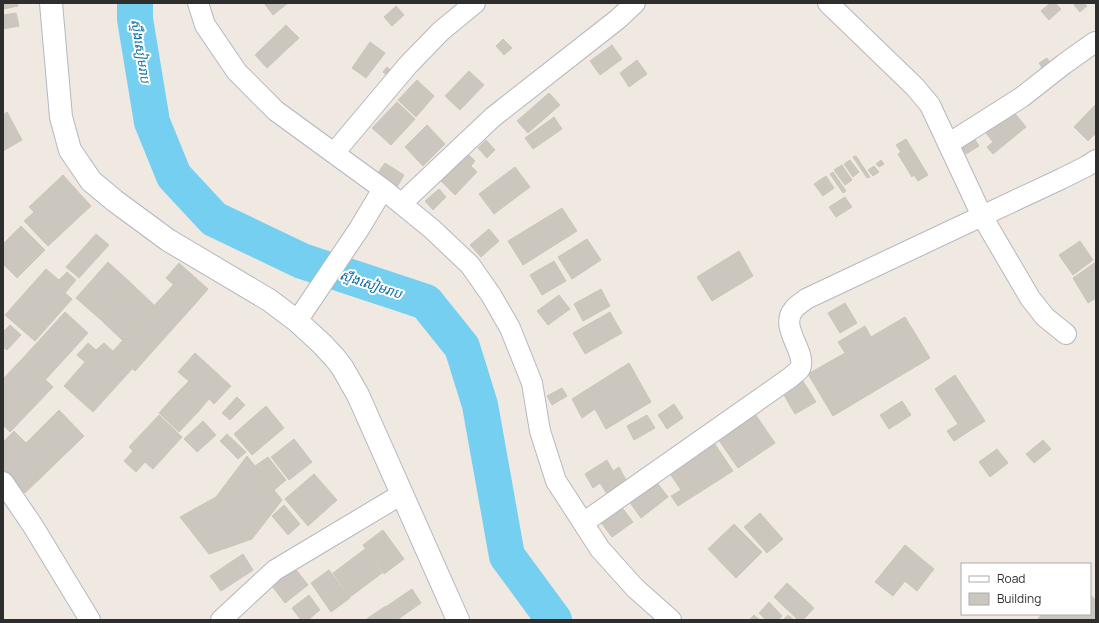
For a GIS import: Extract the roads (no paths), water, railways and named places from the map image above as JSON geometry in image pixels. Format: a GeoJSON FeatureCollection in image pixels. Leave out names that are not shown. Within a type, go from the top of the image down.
{"type":"FeatureCollection","features":[{"type":"Feature","properties":{"kind":"street"},"geometry":{"type":"LineString","coordinates":[[51,3],[61,117],[70,150],[91,181],[115,201],[168,240],[269,300],[297,321],[322,344],[342,367],[358,395],[458,620]]}},
{"type":"Feature","properties":{"kind":"street"},"geometry":{"type":"LineString","coordinates":[[198,3],[205,25],[237,72],[276,111],[401,204],[432,229],[470,265],[491,295],[510,328],[532,383],[540,431],[556,481],[600,549],[636,588],[671,620]]}},
{"type":"Feature","properties":{"kind":"street"},"geometry":{"type":"LineString","coordinates":[[334,153],[408,65],[441,31],[475,3]]}},
{"type":"Feature","properties":{"kind":"street"},"geometry":{"type":"LineString","coordinates":[[401,204],[493,117],[618,19],[635,3]]}},
{"type":"Feature","properties":{"kind":"street"},"geometry":{"type":"LineString","coordinates":[[828,3],[919,91],[930,105],[982,216],[1030,298],[1045,317],[1066,334]]}},
{"type":"Feature","properties":{"kind":"street"},"geometry":{"type":"LineString","coordinates":[[948,144],[1022,97],[1095,42]]}},
{"type":"Feature","properties":{"kind":"street"},"geometry":{"type":"LineString","coordinates":[[583,523],[792,377],[801,366],[801,360],[789,325],[790,316],[794,309],[806,299],[982,216],[1096,160]]}},
{"type":"Feature","properties":{"kind":"street"},"geometry":{"type":"LineString","coordinates":[[297,321],[359,229],[383,190]]}},
{"type":"Feature","properties":{"kind":"street"},"geometry":{"type":"LineString","coordinates":[[3,482],[33,526],[90,620]]}},
{"type":"Feature","properties":{"kind":"street"},"geometry":{"type":"LineString","coordinates":[[221,620],[275,570],[402,494]]}},
{"type":"Feature","properties":{"kind":"waterway","name":"ស្ទឹងសៀមរាប"},"geometry":{"type":"LineString","coordinates":[[135,3],[135,19],[152,122],[174,176],[214,219],[302,261],[426,302],[462,347],[480,405],[507,556],[554,620]]}}]}
